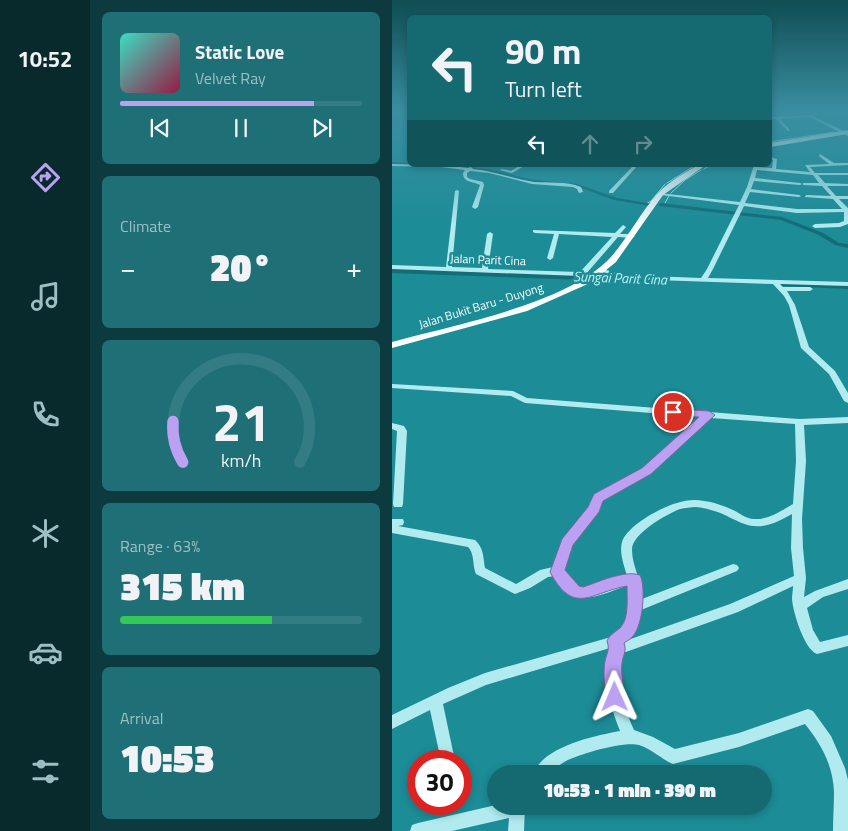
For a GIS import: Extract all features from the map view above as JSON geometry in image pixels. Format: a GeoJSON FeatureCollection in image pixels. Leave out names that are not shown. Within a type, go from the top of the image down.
{"type":"FeatureCollection","features":[{"type":"Feature","properties":{"kind":"main road","name":"Jalan Bukit Baru - Duyong"},"geometry":{"type":"LineString","coordinates":[[392,345],[524,308],[561,294],[586,277],[601,272],[614,260],[661,194],[684,176],[700,167]]}},
{"type":"Feature","properties":{"kind":"street"},"geometry":{"type":"LineString","coordinates":[[820,155],[832,164]]}},
{"type":"Feature","properties":{"kind":"street"},"geometry":{"type":"LineString","coordinates":[[772,158],[775,159],[774,170]]}},
{"type":"Feature","properties":{"kind":"street"},"geometry":{"type":"LineString","coordinates":[[815,226],[836,226],[847,222],[847,210],[808,166],[848,164]]}},
{"type":"Feature","properties":{"kind":"street"},"geometry":{"type":"LineString","coordinates":[[392,165],[407,165]]}},
{"type":"Feature","properties":{"kind":"street"},"geometry":{"type":"LineString","coordinates":[[451,167],[510,172],[520,167]]}},
{"type":"Feature","properties":{"kind":"street"},"geometry":{"type":"LineString","coordinates":[[611,192],[634,167]]}},
{"type":"Feature","properties":{"kind":"street"},"geometry":{"type":"LineString","coordinates":[[702,280],[710,270],[750,190],[756,167]]}},
{"type":"Feature","properties":{"kind":"street"},"geometry":{"type":"LineString","coordinates":[[760,167],[814,174],[848,174]]}},
{"type":"Feature","properties":{"kind":"street"},"geometry":{"type":"LineString","coordinates":[[470,169],[532,183],[574,186],[579,188],[581,192]]}},
{"type":"Feature","properties":{"kind":"street"},"geometry":{"type":"LineString","coordinates":[[470,169],[465,173],[466,179],[481,183],[482,185],[475,207]]}},
{"type":"Feature","properties":{"kind":"street"},"geometry":{"type":"LineString","coordinates":[[753,179],[825,186],[848,185]]}},
{"type":"Feature","properties":{"kind":"street"},"geometry":{"type":"LineString","coordinates":[[750,190],[799,196]]}},
{"type":"Feature","properties":{"kind":"street"},"geometry":{"type":"LineString","coordinates":[[449,270],[457,191]]}},
{"type":"Feature","properties":{"kind":"street"},"geometry":{"type":"LineString","coordinates":[[661,194],[797,211],[847,210]]}},
{"type":"Feature","properties":{"kind":"street"},"geometry":{"type":"LineString","coordinates":[[807,196],[848,198]]}},
{"type":"Feature","properties":{"kind":"street"},"geometry":{"type":"LineString","coordinates":[[586,277],[623,227]]}},
{"type":"Feature","properties":{"kind":"street"},"geometry":{"type":"LineString","coordinates":[[536,231],[632,236]]}},
{"type":"Feature","properties":{"kind":"street"},"geometry":{"type":"LineString","coordinates":[[550,258],[557,232]]}},
{"type":"Feature","properties":{"kind":"street"},"geometry":{"type":"LineString","coordinates":[[485,271],[490,234]]}},
{"type":"Feature","properties":{"kind":"street","name":"Jalan Parit Cina"},"geometry":{"type":"LineString","coordinates":[[392,268],[573,274],[586,277]]}},
{"type":"Feature","properties":{"kind":"street"},"geometry":{"type":"LineString","coordinates":[[601,272],[626,277],[848,289]]}},
{"type":"Feature","properties":{"kind":"street"},"geometry":{"type":"LineString","coordinates":[[778,285],[848,284]]}},
{"type":"Feature","properties":{"kind":"street"},"geometry":{"type":"LineString","coordinates":[[778,285],[792,305],[805,348],[832,373],[848,401]]}},
{"type":"Feature","properties":{"kind":"street"},"geometry":{"type":"LineString","coordinates":[[392,386],[513,394],[525,400],[799,422],[848,420]]}},
{"type":"Feature","properties":{"kind":"street"},"geometry":{"type":"LineString","coordinates":[[557,572],[567,543],[594,508],[598,498],[646,471],[709,415]]}},
{"type":"Feature","properties":{"kind":"street"},"geometry":{"type":"LineString","coordinates":[[799,422],[801,461],[797,548],[800,606],[807,632],[817,648],[848,640]]}},
{"type":"Feature","properties":{"kind":"street"},"geometry":{"type":"LineString","coordinates":[[392,426],[401,428],[402,431],[398,504]]}},
{"type":"Feature","properties":{"kind":"street"},"geometry":{"type":"LineString","coordinates":[[630,737],[615,697],[613,662],[616,645],[628,630],[635,607],[634,579],[626,552],[628,539],[633,533],[672,507],[704,503],[748,522],[759,524],[799,505]]}},
{"type":"Feature","properties":{"kind":"street"},"geometry":{"type":"LineString","coordinates":[[394,525],[471,543],[479,553],[478,566],[480,571],[515,589],[524,587],[540,574],[557,572]]}},
{"type":"Feature","properties":{"kind":"street"},"geometry":{"type":"LineString","coordinates":[[635,607],[733,568]]}},
{"type":"Feature","properties":{"kind":"street"},"geometry":{"type":"LineString","coordinates":[[557,572],[575,592],[583,594],[634,579]]}},
{"type":"Feature","properties":{"kind":"street"},"geometry":{"type":"LineString","coordinates":[[392,722],[485,680],[616,645],[734,608],[800,578]]}},
{"type":"Feature","properties":{"kind":"street"},"geometry":{"type":"LineString","coordinates":[[800,606],[819,594],[848,584]]}},
{"type":"Feature","properties":{"kind":"street"},"geometry":{"type":"LineString","coordinates":[[435,701],[446,750]]}},
{"type":"Feature","properties":{"kind":"street"},"geometry":{"type":"LineString","coordinates":[[550,765],[560,756],[613,740],[630,737],[660,748],[673,756],[739,740],[808,716],[828,742],[839,770],[844,789],[841,831]]}},
{"type":"Feature","properties":{"kind":"street"},"geometry":{"type":"LineString","coordinates":[[418,831],[487,814]]}},
{"type":"Feature","properties":{"kind":"street"},"geometry":{"type":"LineString","coordinates":[[516,831],[517,815]]}},
{"type":"Feature","properties":{"kind":"waterway"},"geometry":{"type":"LineString","coordinates":[[392,163],[407,164]]}},
{"type":"Feature","properties":{"kind":"waterway"},"geometry":{"type":"LineString","coordinates":[[461,167],[492,171],[534,181],[577,185],[616,199],[650,204]]}},
{"type":"Feature","properties":{"kind":"waterway"},"geometry":{"type":"LineString","coordinates":[[667,183],[693,167]]}},
{"type":"Feature","properties":{"kind":"waterway"},"geometry":{"type":"LineString","coordinates":[[704,169],[708,167]]}},
{"type":"Feature","properties":{"kind":"waterway"},"geometry":{"type":"LineString","coordinates":[[671,193],[685,180],[701,170]]}},
{"type":"Feature","properties":{"kind":"waterway"},"geometry":{"type":"LineString","coordinates":[[646,204],[651,201],[665,184]]}},
{"type":"Feature","properties":{"kind":"waterway"},"geometry":{"type":"LineString","coordinates":[[665,203],[669,196]]}},
{"type":"Feature","properties":{"kind":"waterway"},"geometry":{"type":"LineString","coordinates":[[661,205],[782,219],[821,234],[837,244],[848,246]]}},
{"type":"Feature","properties":{"kind":"waterway","name":"Sungai Parit Cina"},"geometry":{"type":"LineString","coordinates":[[392,270],[641,279]]}},
{"type":"Feature","properties":{"kind":"waterway","name":"Sungai Parit Cina"},"geometry":{"type":"LineString","coordinates":[[785,284],[848,286]]}},
{"type":"Feature","properties":{"kind":"route"},"geometry":{"type":"LineString","coordinates":[[615,697],[613,662],[618,652],[615,641],[622,637],[631,623],[635,607],[636,588],[634,579],[583,594],[575,592],[569,586],[564,576],[557,572],[567,543],[594,508],[598,498],[646,471],[709,415],[673,412]]}}]}
